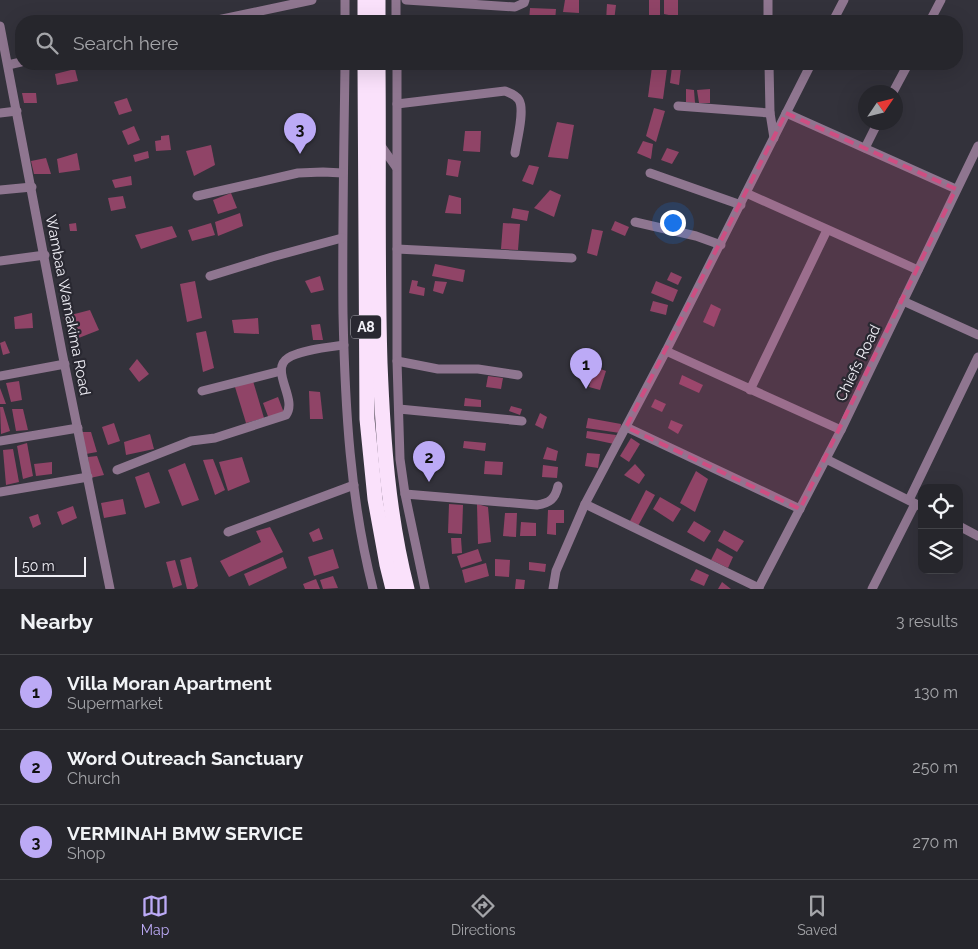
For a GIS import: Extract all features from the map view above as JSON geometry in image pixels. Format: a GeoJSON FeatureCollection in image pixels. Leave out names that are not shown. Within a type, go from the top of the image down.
{"type":"FeatureCollection","features":[{"type":"Feature","properties":{"kind":"highway"},"geometry":{"type":"LineString","coordinates":[[364,0],[365,15]]}},
{"type":"Feature","properties":{"kind":"highway"},"geometry":{"type":"LineString","coordinates":[[378,0],[378,15]]}},
{"type":"Feature","properties":{"kind":"highway","name":"A8"},"geometry":{"type":"LineString","coordinates":[[365,70],[367,419],[375,499],[393,589]]}},
{"type":"Feature","properties":{"kind":"highway","name":"A8"},"geometry":{"type":"LineString","coordinates":[[378,70],[379,319],[382,425],[389,497],[407,589]]}},
{"type":"Feature","properties":{"kind":"street"},"geometry":{"type":"LineString","coordinates":[[241,15],[312,0]]}},
{"type":"Feature","properties":{"kind":"street"},"geometry":{"type":"LineString","coordinates":[[345,0],[345,15]]}},
{"type":"Feature","properties":{"kind":"street"},"geometry":{"type":"LineString","coordinates":[[396,0],[396,15]]}},
{"type":"Feature","properties":{"kind":"street"},"geometry":{"type":"LineString","coordinates":[[406,0],[515,7],[521,6],[525,0]]}},
{"type":"Feature","properties":{"kind":"street"},"geometry":{"type":"LineString","coordinates":[[768,0],[768,15]]}},
{"type":"Feature","properties":{"kind":"street"},"geometry":{"type":"LineString","coordinates":[[836,15],[844,0]]}},
{"type":"Feature","properties":{"kind":"street"},"geometry":{"type":"LineString","coordinates":[[933,15],[941,0]]}},
{"type":"Feature","properties":{"kind":"street","name":"Wambaa Wamakima Road"},"geometry":{"type":"LineString","coordinates":[[0,26],[110,589]]}},
{"type":"Feature","properties":{"kind":"street"},"geometry":{"type":"LineString","coordinates":[[8,65],[15,63]]}},
{"type":"Feature","properties":{"kind":"street"},"geometry":{"type":"LineString","coordinates":[[345,70],[342,238],[346,400],[350,457],[362,548],[373,589]]}},
{"type":"Feature","properties":{"kind":"street"},"geometry":{"type":"LineString","coordinates":[[396,70],[397,361],[400,459],[405,494],[425,589]]}},
{"type":"Feature","properties":{"kind":"street"},"geometry":{"type":"LineString","coordinates":[[769,70],[770,113],[774,138]]}},
{"type":"Feature","properties":{"kind":"street"},"geometry":{"type":"LineString","coordinates":[[553,589],[556,571],[585,504],[666,351],[808,70]]}},
{"type":"Feature","properties":{"kind":"street"},"geometry":{"type":"LineString","coordinates":[[897,85],[905,70]]}},
{"type":"Feature","properties":{"kind":"street"},"geometry":{"type":"LineString","coordinates":[[397,104],[505,91],[518,99],[521,108],[515,153]]}},
{"type":"Feature","properties":{"kind":"street"},"geometry":{"type":"LineString","coordinates":[[678,106],[770,113]]}},
{"type":"Feature","properties":{"kind":"street"},"geometry":{"type":"LineString","coordinates":[[0,113],[17,111]]}},
{"type":"Feature","properties":{"kind":"street"},"geometry":{"type":"LineString","coordinates":[[786,113],[956,189]]}},
{"type":"Feature","properties":{"kind":"street"},"geometry":{"type":"LineString","coordinates":[[864,148],[874,130]]}},
{"type":"Feature","properties":{"kind":"street"},"geometry":{"type":"LineString","coordinates":[[378,142],[396,167]]}},
{"type":"Feature","properties":{"kind":"street","name":"Chiefs Road"},"geometry":{"type":"LineString","coordinates":[[758,589],[841,430],[978,146]]}},
{"type":"Feature","properties":{"kind":"street"},"geometry":{"type":"LineString","coordinates":[[650,172],[740,205]]}},
{"type":"Feature","properties":{"kind":"street"},"geometry":{"type":"LineString","coordinates":[[198,196],[298,173],[343,173]]}},
{"type":"Feature","properties":{"kind":"street"},"geometry":{"type":"LineString","coordinates":[[0,190],[32,187]]}},
{"type":"Feature","properties":{"kind":"street"},"geometry":{"type":"LineString","coordinates":[[746,194],[918,270]]}},
{"type":"Feature","properties":{"kind":"street"},"geometry":{"type":"LineString","coordinates":[[635,222],[696,236],[720,245]]}},
{"type":"Feature","properties":{"kind":"street"},"geometry":{"type":"LineString","coordinates":[[750,390],[827,230]]}},
{"type":"Feature","properties":{"kind":"street"},"geometry":{"type":"LineString","coordinates":[[210,276],[342,238]]}},
{"type":"Feature","properties":{"kind":"street"},"geometry":{"type":"LineString","coordinates":[[397,249],[572,258]]}},
{"type":"Feature","properties":{"kind":"street"},"geometry":{"type":"LineString","coordinates":[[0,261],[45,255]]}},
{"type":"Feature","properties":{"kind":"street"},"geometry":{"type":"LineString","coordinates":[[903,301],[978,335]]}},
{"type":"Feature","properties":{"kind":"street"},"geometry":{"type":"LineString","coordinates":[[117,470],[191,441],[228,434],[286,415],[290,405],[281,371],[283,362],[288,358],[313,350],[344,345]]}},
{"type":"Feature","properties":{"kind":"street"},"geometry":{"type":"LineString","coordinates":[[666,351],[841,430]]}},
{"type":"Feature","properties":{"kind":"street"},"geometry":{"type":"LineString","coordinates":[[872,589],[915,504],[978,357]]}},
{"type":"Feature","properties":{"kind":"street"},"geometry":{"type":"LineString","coordinates":[[397,361],[438,369],[478,369],[518,375]]}},
{"type":"Feature","properties":{"kind":"street"},"geometry":{"type":"LineString","coordinates":[[0,376],[65,364]]}},
{"type":"Feature","properties":{"kind":"street"},"geometry":{"type":"LineString","coordinates":[[202,391],[281,371]]}},
{"type":"Feature","properties":{"kind":"street"},"geometry":{"type":"LineString","coordinates":[[399,409],[522,421]]}},
{"type":"Feature","properties":{"kind":"street"},"geometry":{"type":"LineString","coordinates":[[626,427],[800,509]]}},
{"type":"Feature","properties":{"kind":"street"},"geometry":{"type":"LineString","coordinates":[[0,441],[78,428]]}},
{"type":"Feature","properties":{"kind":"street"},"geometry":{"type":"LineString","coordinates":[[826,459],[915,504]]}},
{"type":"Feature","properties":{"kind":"street"},"geometry":{"type":"LineString","coordinates":[[0,492],[88,478]]}},
{"type":"Feature","properties":{"kind":"street"},"geometry":{"type":"LineString","coordinates":[[228,532],[354,485]]}},
{"type":"Feature","properties":{"kind":"street"},"geometry":{"type":"LineString","coordinates":[[405,494],[537,505],[552,501],[558,486]]}},
{"type":"Feature","properties":{"kind":"street"},"geometry":{"type":"LineString","coordinates":[[585,504],[758,589]]}},
{"type":"Feature","properties":{"kind":"street"},"geometry":{"type":"LineString","coordinates":[[963,528],[978,536]]}},
{"type":"Feature","properties":{"kind":"highlighted area"},"geometry":{"type":"Polygon","coordinates":[[[786,113],[956,189],[800,509],[626,427],[786,113]]]}},
{"type":"Feature","properties":{"kind":"building"},"geometry":{"type":"Polygon","coordinates":[[[565,0],[579,0],[579,13],[563,12],[565,0]]]}},
{"type":"Feature","properties":{"kind":"building"},"geometry":{"type":"Polygon","coordinates":[[[649,0],[660,0],[660,15],[649,15],[649,0]]]}},
{"type":"Feature","properties":{"kind":"building"},"geometry":{"type":"Polygon","coordinates":[[[664,0],[678,0],[678,15],[664,14],[664,0]]]}},
{"type":"Feature","properties":{"kind":"building"},"geometry":{"type":"Polygon","coordinates":[[[607,4],[616,5],[615,15],[606,15],[607,4]]]}},
{"type":"Feature","properties":{"kind":"building"},"geometry":{"type":"Polygon","coordinates":[[[530,8],[556,9],[556,15],[529,15],[530,8]]]}},
{"type":"Feature","properties":{"kind":"building"},"geometry":{"type":"Polygon","coordinates":[[[75,70],[78,81],[57,85],[55,74],[75,70]]]}},
{"type":"Feature","properties":{"kind":"building"},"geometry":{"type":"Polygon","coordinates":[[[652,70],[667,70],[663,99],[648,97],[652,70]]]}},
{"type":"Feature","properties":{"kind":"building"},"geometry":{"type":"Polygon","coordinates":[[[672,70],[681,70],[679,85],[670,83],[672,70]]]}},
{"type":"Feature","properties":{"kind":"building"},"geometry":{"type":"Polygon","coordinates":[[[686,89],[694,90],[695,103],[686,102],[686,89]]]}},
{"type":"Feature","properties":{"kind":"building"},"geometry":{"type":"Polygon","coordinates":[[[710,89],[710,103],[699,103],[697,90],[710,89]]]}},
{"type":"Feature","properties":{"kind":"building"},"geometry":{"type":"Polygon","coordinates":[[[22,93],[36,93],[37,103],[24,103],[22,93]]]}},
{"type":"Feature","properties":{"kind":"building"},"geometry":{"type":"Polygon","coordinates":[[[127,98],[132,111],[119,115],[114,102],[127,98]]]}},
{"type":"Feature","properties":{"kind":"building"},"geometry":{"type":"Polygon","coordinates":[[[654,108],[665,111],[656,142],[646,136],[654,108]]]}},
{"type":"Feature","properties":{"kind":"building"},"geometry":{"type":"Polygon","coordinates":[[[557,122],[574,125],[568,159],[548,157],[557,122]]]}},
{"type":"Feature","properties":{"kind":"building"},"geometry":{"type":"Polygon","coordinates":[[[134,126],[140,140],[128,145],[122,131],[134,126]]]}},
{"type":"Feature","properties":{"kind":"building"},"geometry":{"type":"Polygon","coordinates":[[[465,131],[481,131],[480,152],[463,151],[465,131]]]}},
{"type":"Feature","properties":{"kind":"building"},"geometry":{"type":"Polygon","coordinates":[[[169,135],[171,150],[156,151],[155,141],[161,140],[161,136],[169,135]]]}},
{"type":"Feature","properties":{"kind":"building"},"geometry":{"type":"Polygon","coordinates":[[[643,141],[653,144],[651,159],[637,153],[643,141]]]}},
{"type":"Feature","properties":{"kind":"building"},"geometry":{"type":"Polygon","coordinates":[[[211,145],[215,165],[194,176],[186,151],[211,145]]]}},
{"type":"Feature","properties":{"kind":"building"},"geometry":{"type":"Polygon","coordinates":[[[667,148],[679,152],[672,164],[661,160],[667,148]]]}},
{"type":"Feature","properties":{"kind":"building"},"geometry":{"type":"Polygon","coordinates":[[[148,151],[149,158],[135,162],[133,155],[148,151]]]}},
{"type":"Feature","properties":{"kind":"building"},"geometry":{"type":"Polygon","coordinates":[[[77,153],[80,170],[59,173],[57,159],[77,153]]]}},
{"type":"Feature","properties":{"kind":"building"},"geometry":{"type":"Polygon","coordinates":[[[46,158],[51,174],[34,174],[31,161],[46,158]]]}},
{"type":"Feature","properties":{"kind":"building"},"geometry":{"type":"Polygon","coordinates":[[[448,159],[461,161],[458,177],[446,175],[448,159]]]}},
{"type":"Feature","properties":{"kind":"building"},"geometry":{"type":"Polygon","coordinates":[[[529,165],[539,167],[533,185],[522,181],[529,165]]]}},
{"type":"Feature","properties":{"kind":"building"},"geometry":{"type":"Polygon","coordinates":[[[131,176],[132,185],[115,188],[112,180],[131,176]]]}},
{"type":"Feature","properties":{"kind":"building"},"geometry":{"type":"Polygon","coordinates":[[[550,190],[561,195],[554,217],[534,208],[550,190]]]}},
{"type":"Feature","properties":{"kind":"building"},"geometry":{"type":"Polygon","coordinates":[[[231,193],[237,208],[218,214],[213,200],[231,193]]]}},
{"type":"Feature","properties":{"kind":"building"},"geometry":{"type":"Polygon","coordinates":[[[449,195],[461,198],[461,214],[445,213],[449,195]]]}},
{"type":"Feature","properties":{"kind":"building"},"geometry":{"type":"Polygon","coordinates":[[[123,196],[126,208],[111,211],[108,198],[123,196]]]}},
{"type":"Feature","properties":{"kind":"building"},"geometry":{"type":"Polygon","coordinates":[[[513,208],[529,211],[527,221],[511,218],[513,208]]]}},
{"type":"Feature","properties":{"kind":"building"},"geometry":{"type":"Polygon","coordinates":[[[240,213],[243,226],[218,236],[215,222],[240,213]]]}},
{"type":"Feature","properties":{"kind":"building"},"geometry":{"type":"Polygon","coordinates":[[[615,221],[629,227],[625,236],[611,230],[615,221]]]}},
{"type":"Feature","properties":{"kind":"building"},"geometry":{"type":"Polygon","coordinates":[[[76,223],[77,231],[70,231],[69,224],[76,223]]]}},
{"type":"Feature","properties":{"kind":"building"},"geometry":{"type":"Polygon","coordinates":[[[211,223],[215,235],[192,241],[188,230],[211,223]]]}},
{"type":"Feature","properties":{"kind":"building"},"geometry":{"type":"Polygon","coordinates":[[[503,223],[520,224],[518,250],[501,249],[503,223]]]}},
{"type":"Feature","properties":{"kind":"building"},"geometry":{"type":"Polygon","coordinates":[[[172,226],[177,237],[141,249],[135,235],[172,226]]]}},
{"type":"Feature","properties":{"kind":"building"},"geometry":{"type":"Polygon","coordinates":[[[592,229],[603,231],[597,256],[587,253],[592,229]]]}},
{"type":"Feature","properties":{"kind":"building"},"geometry":{"type":"Polygon","coordinates":[[[435,264],[465,270],[463,282],[432,276],[435,264]]]}},
{"type":"Feature","properties":{"kind":"building"},"geometry":{"type":"Polygon","coordinates":[[[671,272],[682,277],[678,285],[667,280],[671,272]]]}},
{"type":"Feature","properties":{"kind":"building"},"geometry":{"type":"Polygon","coordinates":[[[320,276],[324,290],[311,293],[305,281],[320,276]]]}},
{"type":"Feature","properties":{"kind":"building"},"geometry":{"type":"Polygon","coordinates":[[[412,280],[418,281],[417,286],[425,288],[424,296],[409,293],[412,280]]]}},
{"type":"Feature","properties":{"kind":"building"},"geometry":{"type":"Polygon","coordinates":[[[195,281],[202,318],[187,322],[180,284],[195,281]]]}},
{"type":"Feature","properties":{"kind":"building"},"geometry":{"type":"Polygon","coordinates":[[[435,281],[447,282],[443,294],[433,291],[435,281]]]}},
{"type":"Feature","properties":{"kind":"building"},"geometry":{"type":"Polygon","coordinates":[[[656,281],[678,290],[673,302],[651,293],[656,281]]]}},
{"type":"Feature","properties":{"kind":"building"},"geometry":{"type":"Polygon","coordinates":[[[653,301],[668,305],[666,315],[650,311],[653,301]]]}},
{"type":"Feature","properties":{"kind":"building"},"geometry":{"type":"Polygon","coordinates":[[[711,304],[721,309],[714,327],[703,322],[711,304]]]}},
{"type":"Feature","properties":{"kind":"building"},"geometry":{"type":"Polygon","coordinates":[[[90,310],[99,330],[71,341],[63,317],[90,310]]]}},
{"type":"Feature","properties":{"kind":"building"},"geometry":{"type":"Polygon","coordinates":[[[32,313],[33,328],[15,329],[14,317],[32,313]]]}},
{"type":"Feature","properties":{"kind":"building"},"geometry":{"type":"Polygon","coordinates":[[[258,318],[259,334],[234,333],[232,320],[258,318]]]}},
{"type":"Feature","properties":{"kind":"building"},"geometry":{"type":"Polygon","coordinates":[[[320,324],[323,340],[313,340],[311,325],[320,324]]]}},
{"type":"Feature","properties":{"kind":"building"},"geometry":{"type":"Polygon","coordinates":[[[206,331],[214,368],[203,372],[196,333],[206,331]]]}},
{"type":"Feature","properties":{"kind":"building"},"geometry":{"type":"Polygon","coordinates":[[[5,341],[10,353],[3,355],[0,343],[5,341]]]}},
{"type":"Feature","properties":{"kind":"building"},"geometry":{"type":"Polygon","coordinates":[[[137,359],[149,374],[139,382],[129,369],[137,359]]]}},
{"type":"Feature","properties":{"kind":"building"},"geometry":{"type":"Polygon","coordinates":[[[595,367],[606,371],[600,390],[589,387],[595,367]]]}},
{"type":"Feature","properties":{"kind":"building"},"geometry":{"type":"Polygon","coordinates":[[[682,375],[703,385],[699,393],[679,384],[682,375]]]}},
{"type":"Feature","properties":{"kind":"building"},"geometry":{"type":"Polygon","coordinates":[[[488,376],[503,378],[501,389],[486,387],[488,376]]]}},
{"type":"Feature","properties":{"kind":"building"},"geometry":{"type":"Polygon","coordinates":[[[19,381],[22,400],[11,402],[6,383],[19,381]]]}},
{"type":"Feature","properties":{"kind":"building"},"geometry":{"type":"Polygon","coordinates":[[[253,381],[264,418],[246,423],[235,387],[253,381]]]}},
{"type":"Feature","properties":{"kind":"building"},"geometry":{"type":"Polygon","coordinates":[[[0,388],[6,404],[0,404],[0,388]]]}},
{"type":"Feature","properties":{"kind":"building"},"geometry":{"type":"Polygon","coordinates":[[[309,391],[320,392],[323,419],[310,419],[309,391]]]}},
{"type":"Feature","properties":{"kind":"building"},"geometry":{"type":"Polygon","coordinates":[[[278,397],[284,413],[269,419],[263,403],[278,397]]]}},
{"type":"Feature","properties":{"kind":"building"},"geometry":{"type":"Polygon","coordinates":[[[465,398],[481,400],[481,407],[464,406],[465,398]]]}},
{"type":"Feature","properties":{"kind":"building"},"geometry":{"type":"Polygon","coordinates":[[[655,399],[666,404],[662,412],[651,407],[655,399]]]}},
{"type":"Feature","properties":{"kind":"building"},"geometry":{"type":"Polygon","coordinates":[[[511,406],[522,409],[520,415],[509,411],[511,406]]]}},
{"type":"Feature","properties":{"kind":"building"},"geometry":{"type":"Polygon","coordinates":[[[0,407],[3,407],[10,431],[1,434],[0,407]]]}},
{"type":"Feature","properties":{"kind":"building"},"geometry":{"type":"Polygon","coordinates":[[[12,409],[23,409],[28,430],[16,431],[12,409]]]}},
{"type":"Feature","properties":{"kind":"building"},"geometry":{"type":"Polygon","coordinates":[[[540,413],[547,417],[543,429],[535,425],[540,413]]]}},
{"type":"Feature","properties":{"kind":"building"},"geometry":{"type":"Polygon","coordinates":[[[588,418],[621,424],[620,433],[586,428],[588,418]]]}},
{"type":"Feature","properties":{"kind":"building"},"geometry":{"type":"Polygon","coordinates":[[[671,420],[683,425],[678,434],[668,428],[671,420]]]}},
{"type":"Feature","properties":{"kind":"building"},"geometry":{"type":"Polygon","coordinates":[[[114,423],[120,441],[108,445],[102,427],[114,423]]]}},
{"type":"Feature","properties":{"kind":"building"},"geometry":{"type":"Polygon","coordinates":[[[587,431],[616,435],[614,444],[586,438],[587,431]]]}},
{"type":"Feature","properties":{"kind":"building"},"geometry":{"type":"Polygon","coordinates":[[[81,432],[91,432],[97,452],[86,454],[81,432]]]}},
{"type":"Feature","properties":{"kind":"building"},"geometry":{"type":"Polygon","coordinates":[[[150,434],[154,449],[126,455],[124,442],[150,434]]]}},
{"type":"Feature","properties":{"kind":"building"},"geometry":{"type":"Polygon","coordinates":[[[631,438],[640,444],[629,462],[620,456],[631,438]]]}},
{"type":"Feature","properties":{"kind":"building"},"geometry":{"type":"Polygon","coordinates":[[[464,441],[486,443],[485,451],[463,448],[464,441]]]}},
{"type":"Feature","properties":{"kind":"building"},"geometry":{"type":"Polygon","coordinates":[[[27,443],[33,476],[23,479],[17,446],[27,443]]]}},
{"type":"Feature","properties":{"kind":"building"},"geometry":{"type":"Polygon","coordinates":[[[547,447],[558,451],[556,461],[543,459],[547,447]]]}},
{"type":"Feature","properties":{"kind":"building"},"geometry":{"type":"Polygon","coordinates":[[[13,449],[19,482],[6,485],[3,450],[13,449]]]}},
{"type":"Feature","properties":{"kind":"building"},"geometry":{"type":"Polygon","coordinates":[[[587,453],[600,454],[598,468],[585,466],[587,453]]]}},
{"type":"Feature","properties":{"kind":"building"},"geometry":{"type":"Polygon","coordinates":[[[97,456],[104,475],[90,478],[88,457],[97,456]]]}},
{"type":"Feature","properties":{"kind":"building"},"geometry":{"type":"Polygon","coordinates":[[[242,457],[250,482],[228,491],[219,462],[242,457]]]}},
{"type":"Feature","properties":{"kind":"building"},"geometry":{"type":"Polygon","coordinates":[[[213,459],[225,490],[215,495],[203,460],[213,459]]]}},
{"type":"Feature","properties":{"kind":"building"},"geometry":{"type":"Polygon","coordinates":[[[485,461],[503,462],[502,475],[484,474],[485,461]]]}},
{"type":"Feature","properties":{"kind":"building"},"geometry":{"type":"Polygon","coordinates":[[[52,462],[52,474],[36,476],[34,464],[52,462]]]}},
{"type":"Feature","properties":{"kind":"building"},"geometry":{"type":"Polygon","coordinates":[[[185,463],[199,500],[182,506],[168,470],[185,463]]]}},
{"type":"Feature","properties":{"kind":"building"},"geometry":{"type":"Polygon","coordinates":[[[635,464],[645,475],[639,484],[624,475],[635,464]]]}},
{"type":"Feature","properties":{"kind":"building"},"geometry":{"type":"Polygon","coordinates":[[[543,465],[558,467],[557,478],[542,477],[543,465]]]}},
{"type":"Feature","properties":{"kind":"building"},"geometry":{"type":"Polygon","coordinates":[[[696,471],[708,479],[695,512],[680,503],[696,471]]]}},
{"type":"Feature","properties":{"kind":"building"},"geometry":{"type":"Polygon","coordinates":[[[149,472],[160,503],[145,508],[135,477],[149,472]]]}},
{"type":"Feature","properties":{"kind":"building"},"geometry":{"type":"Polygon","coordinates":[[[646,490],[655,495],[638,526],[630,521],[646,490]]]}},
{"type":"Feature","properties":{"kind":"building"},"geometry":{"type":"Polygon","coordinates":[[[660,497],[681,509],[673,522],[653,509],[660,497]]]}},
{"type":"Feature","properties":{"kind":"building"},"geometry":{"type":"Polygon","coordinates":[[[123,499],[126,514],[104,518],[101,503],[123,499]]]}},
{"type":"Feature","properties":{"kind":"building"},"geometry":{"type":"Polygon","coordinates":[[[449,504],[463,505],[462,534],[448,533],[449,504]]]}},
{"type":"Feature","properties":{"kind":"building"},"geometry":{"type":"Polygon","coordinates":[[[477,504],[488,507],[491,542],[478,544],[477,504]]]}},
{"type":"Feature","properties":{"kind":"building"},"geometry":{"type":"Polygon","coordinates":[[[73,506],[77,518],[62,525],[57,512],[73,506]]]}},
{"type":"Feature","properties":{"kind":"building"},"geometry":{"type":"Polygon","coordinates":[[[548,510],[564,510],[564,523],[556,523],[556,535],[547,534],[548,510]]]}},
{"type":"Feature","properties":{"kind":"building"},"geometry":{"type":"Polygon","coordinates":[[[505,513],[517,513],[516,537],[503,536],[505,513]]]}},
{"type":"Feature","properties":{"kind":"building"},"geometry":{"type":"Polygon","coordinates":[[[38,514],[41,524],[33,528],[29,517],[38,514]]]}},
{"type":"Feature","properties":{"kind":"building"},"geometry":{"type":"Polygon","coordinates":[[[694,521],[711,531],[704,542],[687,532],[694,521]]]}},
{"type":"Feature","properties":{"kind":"building"},"geometry":{"type":"Polygon","coordinates":[[[521,522],[536,523],[536,536],[520,536],[521,522]]]}},
{"type":"Feature","properties":{"kind":"building"},"geometry":{"type":"Polygon","coordinates":[[[270,527],[283,552],[229,577],[220,561],[261,542],[256,531],[270,527]]]}},
{"type":"Feature","properties":{"kind":"building"},"geometry":{"type":"Polygon","coordinates":[[[319,528],[323,539],[313,542],[309,533],[319,528]]]}},
{"type":"Feature","properties":{"kind":"building"},"geometry":{"type":"Polygon","coordinates":[[[724,530],[744,541],[737,552],[718,541],[724,530]]]}},
{"type":"Feature","properties":{"kind":"building"},"geometry":{"type":"Polygon","coordinates":[[[451,538],[461,538],[462,553],[452,554],[451,538]]]}},
{"type":"Feature","properties":{"kind":"building"},"geometry":{"type":"Polygon","coordinates":[[[717,548],[733,557],[728,568],[711,560],[717,548]]]}},
{"type":"Feature","properties":{"kind":"building"},"geometry":{"type":"Polygon","coordinates":[[[333,549],[339,568],[314,576],[308,557],[333,549]]]}},
{"type":"Feature","properties":{"kind":"building"},"geometry":{"type":"Polygon","coordinates":[[[478,549],[482,561],[461,568],[457,556],[478,549]]]}},
{"type":"Feature","properties":{"kind":"building"},"geometry":{"type":"Polygon","coordinates":[[[191,557],[198,586],[194,589],[187,589],[180,560],[191,557]]]}},
{"type":"Feature","properties":{"kind":"building"},"geometry":{"type":"Polygon","coordinates":[[[283,557],[287,568],[249,586],[244,574],[283,557]]]}},
{"type":"Feature","properties":{"kind":"building"},"geometry":{"type":"Polygon","coordinates":[[[495,559],[510,560],[509,577],[495,576],[495,559]]]}},
{"type":"Feature","properties":{"kind":"building"},"geometry":{"type":"Polygon","coordinates":[[[175,560],[182,585],[173,588],[166,562],[175,560]]]}},
{"type":"Feature","properties":{"kind":"building"},"geometry":{"type":"Polygon","coordinates":[[[529,562],[546,564],[545,572],[529,570],[529,562]]]}},
{"type":"Feature","properties":{"kind":"building"},"geometry":{"type":"Polygon","coordinates":[[[486,563],[489,576],[465,583],[462,570],[486,563]]]}},
{"type":"Feature","properties":{"kind":"building"},"geometry":{"type":"Polygon","coordinates":[[[696,569],[709,575],[704,586],[690,580],[696,569]]]}},
{"type":"Feature","properties":{"kind":"building"},"geometry":{"type":"Polygon","coordinates":[[[333,576],[338,588],[323,589],[320,580],[333,576]]]}},
{"type":"Feature","properties":{"kind":"building"},"geometry":{"type":"Polygon","coordinates":[[[316,579],[320,589],[305,589],[303,584],[316,579]]]}},
{"type":"Feature","properties":{"kind":"building"},"geometry":{"type":"Polygon","coordinates":[[[516,579],[525,580],[524,589],[515,589],[516,579]]]}},
{"type":"Feature","properties":{"kind":"building"},"geometry":{"type":"Polygon","coordinates":[[[722,582],[731,589],[718,589],[722,582]]]}},
{"type":"Feature","properties":{"kind":"place","name":"VERMINAH BMW SERVICE"},"geometry":{"type":"Point","coordinates":[300,154]}},
{"type":"Feature","properties":{"kind":"place","name":"Villa Moran Apartment"},"geometry":{"type":"Point","coordinates":[586,389]}},
{"type":"Feature","properties":{"kind":"place","name":"Word Outreach Sanctuary"},"geometry":{"type":"Point","coordinates":[429,482]}}]}
